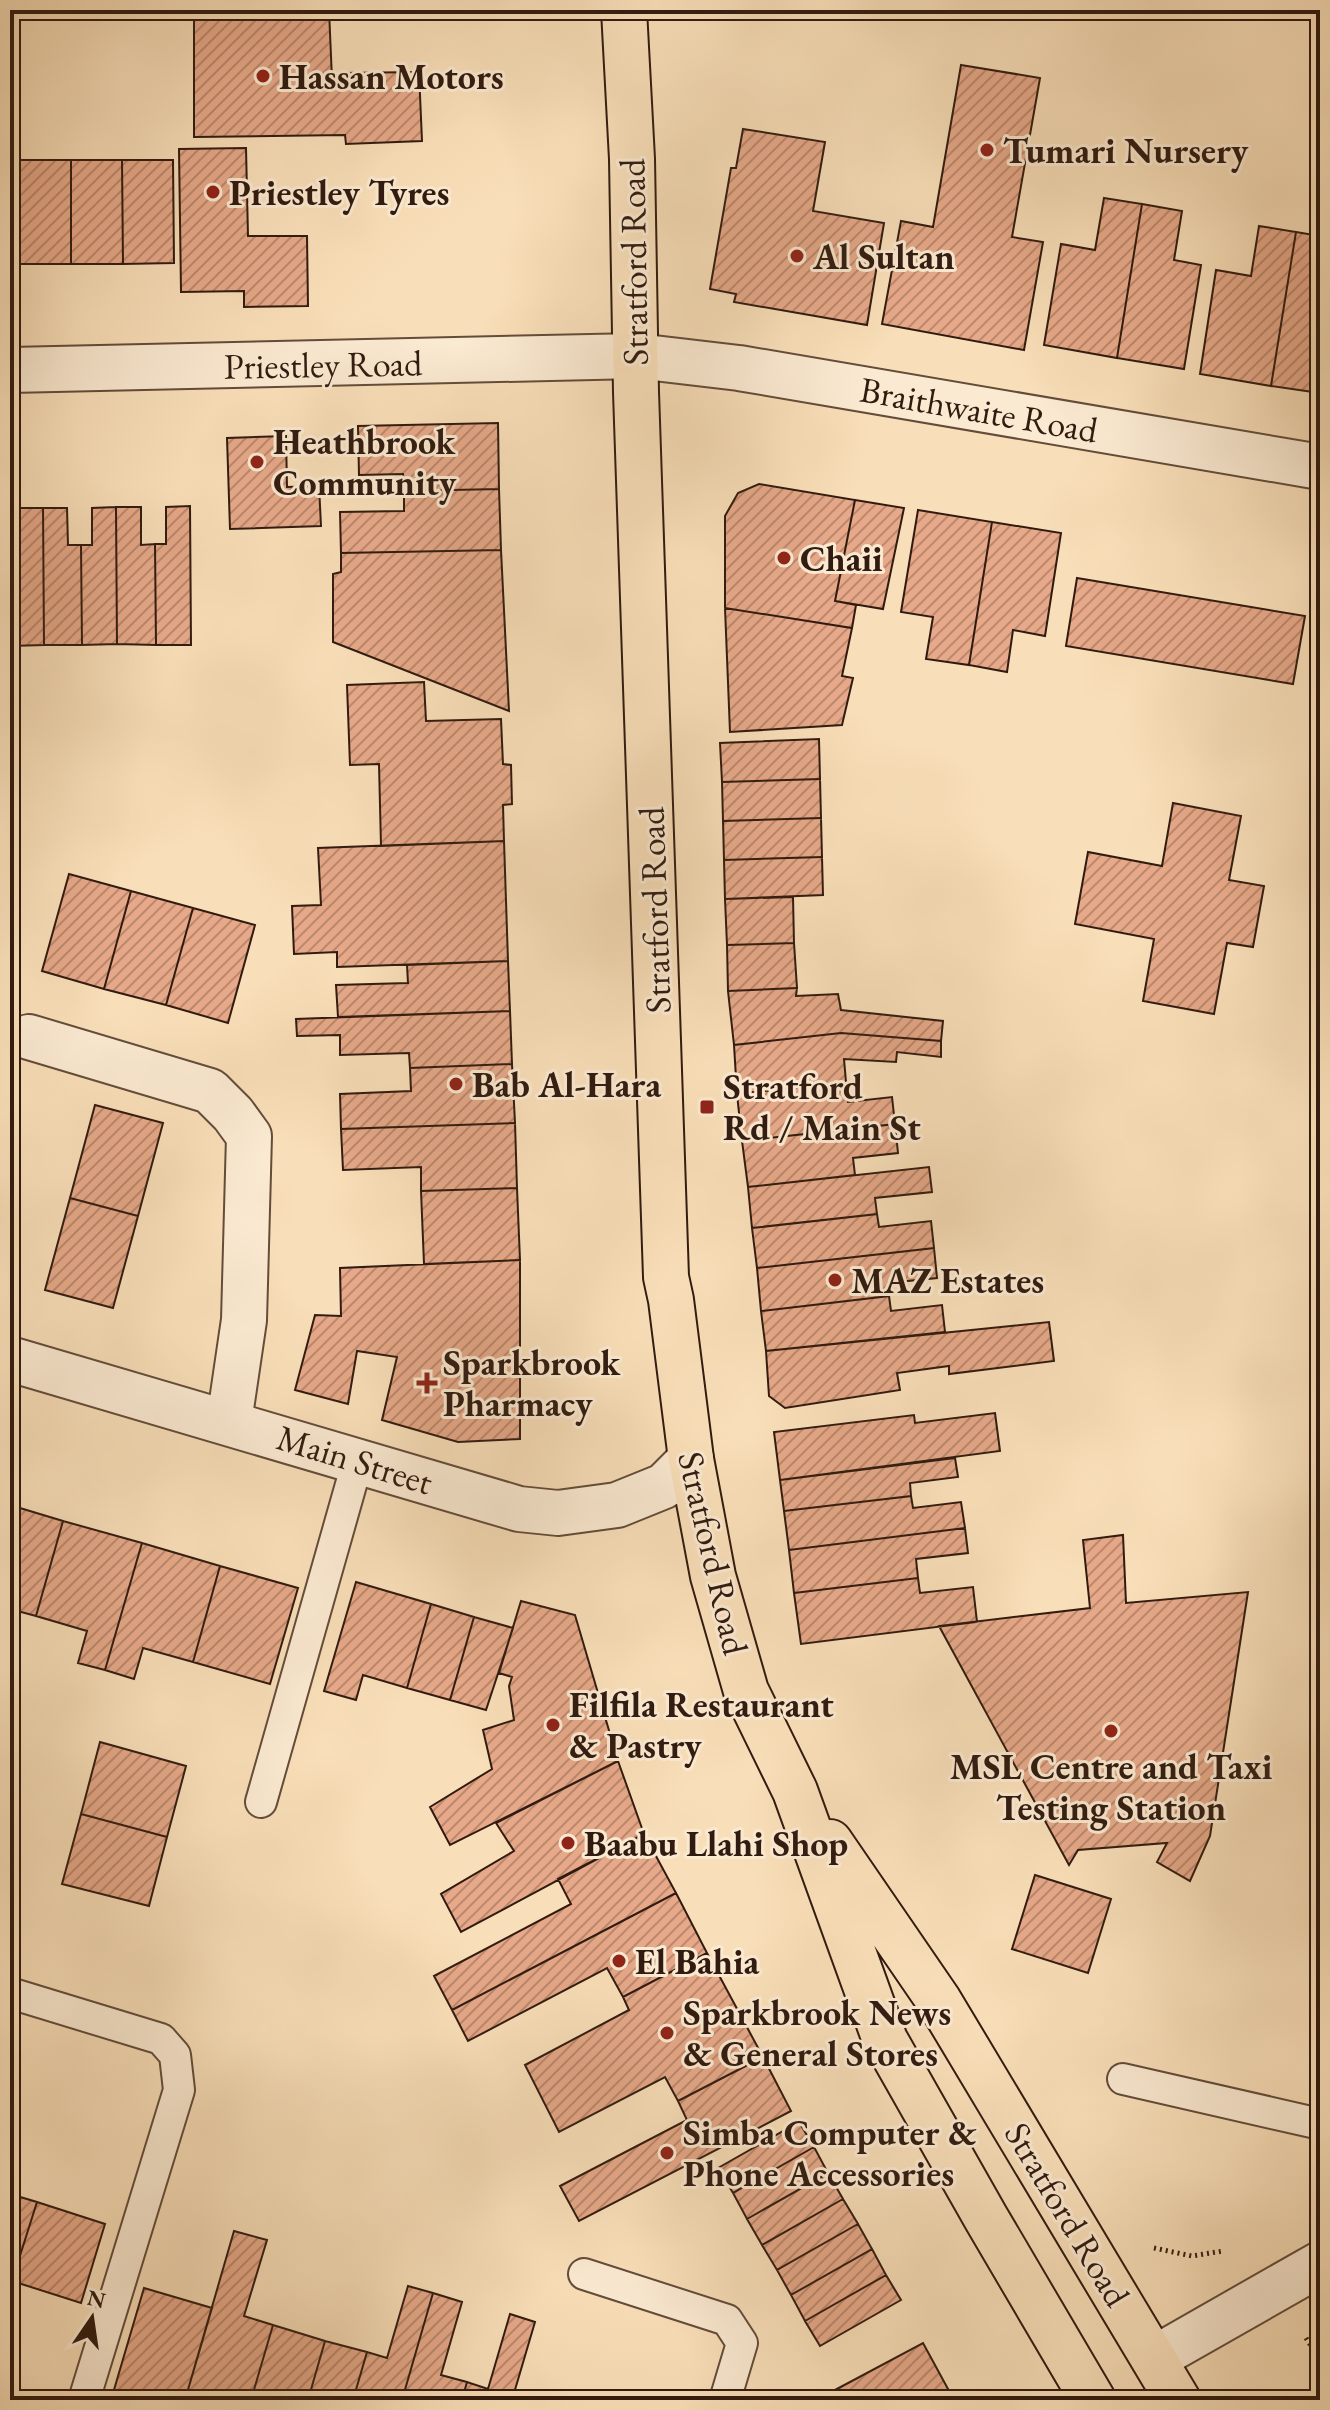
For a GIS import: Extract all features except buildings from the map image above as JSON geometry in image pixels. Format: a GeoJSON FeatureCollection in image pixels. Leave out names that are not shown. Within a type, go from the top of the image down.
{"type":"FeatureCollection","features":[{"type":"Feature","properties":{"kind":"highway","name":"Stratford Road"},"geometry":{"type":"LineString","coordinates":[[624,10],[632,159],[636,392],[666,1277],[691,1459],[713,1576],[746,1691],[795,1791],[885,2040],[1093,2400]]}},
{"type":"Feature","properties":{"kind":"highway","name":"Stratford Road"},"geometry":{"type":"LineString","coordinates":[[795,1791],[939,2001],[1178,2400]]}},
{"type":"Feature","properties":{"kind":"street","name":"Priestley Road"},"geometry":{"type":"LineString","coordinates":[[10,370],[637,356]]}},
{"type":"Feature","properties":{"kind":"street","name":"Braithwaite Road"},"geometry":{"type":"LineString","coordinates":[[637,356],[739,368],[1320,467]]}},
{"type":"Feature","properties":{"kind":"street"},"geometry":{"type":"LineString","coordinates":[[29,1037],[210,1091],[249,1136],[244,1320],[229,1422]]}},
{"type":"Feature","properties":{"kind":"street","name":"Main Street"},"geometry":{"type":"LineString","coordinates":[[10,1359],[519,1509],[558,1513],[617,1505],[664,1486],[691,1459]]}},
{"type":"Feature","properties":{"kind":"street"},"geometry":{"type":"LineString","coordinates":[[1155,2358],[1320,2264]]}},
{"type":"Feature","properties":{"kind":"lane"},"geometry":{"type":"LineString","coordinates":[[261,1802],[358,1460]]}},
{"type":"Feature","properties":{"kind":"lane"},"geometry":{"type":"LineString","coordinates":[[10,1993],[161,2039],[175,2055],[179,2090],[84,2400]]}},
{"type":"Feature","properties":{"kind":"lane"},"geometry":{"type":"LineString","coordinates":[[1123,2079],[1320,2124]]}},
{"type":"Feature","properties":{"kind":"lane"},"geometry":{"type":"LineString","coordinates":[[584,2274],[727,2320],[742,2343],[725,2400]]}},
{"type":"Feature","properties":{"kind":"place","name":"Hassan Motors"},"geometry":{"type":"Point","coordinates":[263,76]}},
{"type":"Feature","properties":{"kind":"place","name":"Tumari Nursery"},"geometry":{"type":"Point","coordinates":[987,150]}},
{"type":"Feature","properties":{"kind":"place","name":"Priestley Tyres"},"geometry":{"type":"Point","coordinates":[213,192]}},
{"type":"Feature","properties":{"kind":"place","name":"Al Sultan"},"geometry":{"type":"Point","coordinates":[797,256]}},
{"type":"Feature","properties":{"kind":"place","name":"Heathbrook Community"},"geometry":{"type":"Point","coordinates":[257,462]}},
{"type":"Feature","properties":{"kind":"place","name":"Chaii"},"geometry":{"type":"Point","coordinates":[784,558]}},
{"type":"Feature","properties":{"kind":"place","name":"Bab Al-Hara"},"geometry":{"type":"Point","coordinates":[456,1084]}},
{"type":"Feature","properties":{"kind":"place","name":"Stratford Rd / Main St"},"geometry":{"type":"Point","coordinates":[707,1107]}},
{"type":"Feature","properties":{"kind":"place","name":"MAZ Estates"},"geometry":{"type":"Point","coordinates":[835,1280]}},
{"type":"Feature","properties":{"kind":"place","name":"Sparkbrook Pharmacy"},"geometry":{"type":"Point","coordinates":[427,1383]}},
{"type":"Feature","properties":{"kind":"place","name":"Filfila Restaurant & Pastry"},"geometry":{"type":"Point","coordinates":[553,1725]}},
{"type":"Feature","properties":{"kind":"place","name":"MSL Centre and Taxi Testing Station"},"geometry":{"type":"Point","coordinates":[1111,1731]}},
{"type":"Feature","properties":{"kind":"place","name":"Baabu Llahi Shop"},"geometry":{"type":"Point","coordinates":[568,1843]}},
{"type":"Feature","properties":{"kind":"place","name":"El Bahia"},"geometry":{"type":"Point","coordinates":[619,1961]}},
{"type":"Feature","properties":{"kind":"place","name":"Sparkbrook News & General Stores"},"geometry":{"type":"Point","coordinates":[667,2033]}},
{"type":"Feature","properties":{"kind":"place","name":"Simba Computer & Phone Accessories"},"geometry":{"type":"Point","coordinates":[667,2153]}}]}
